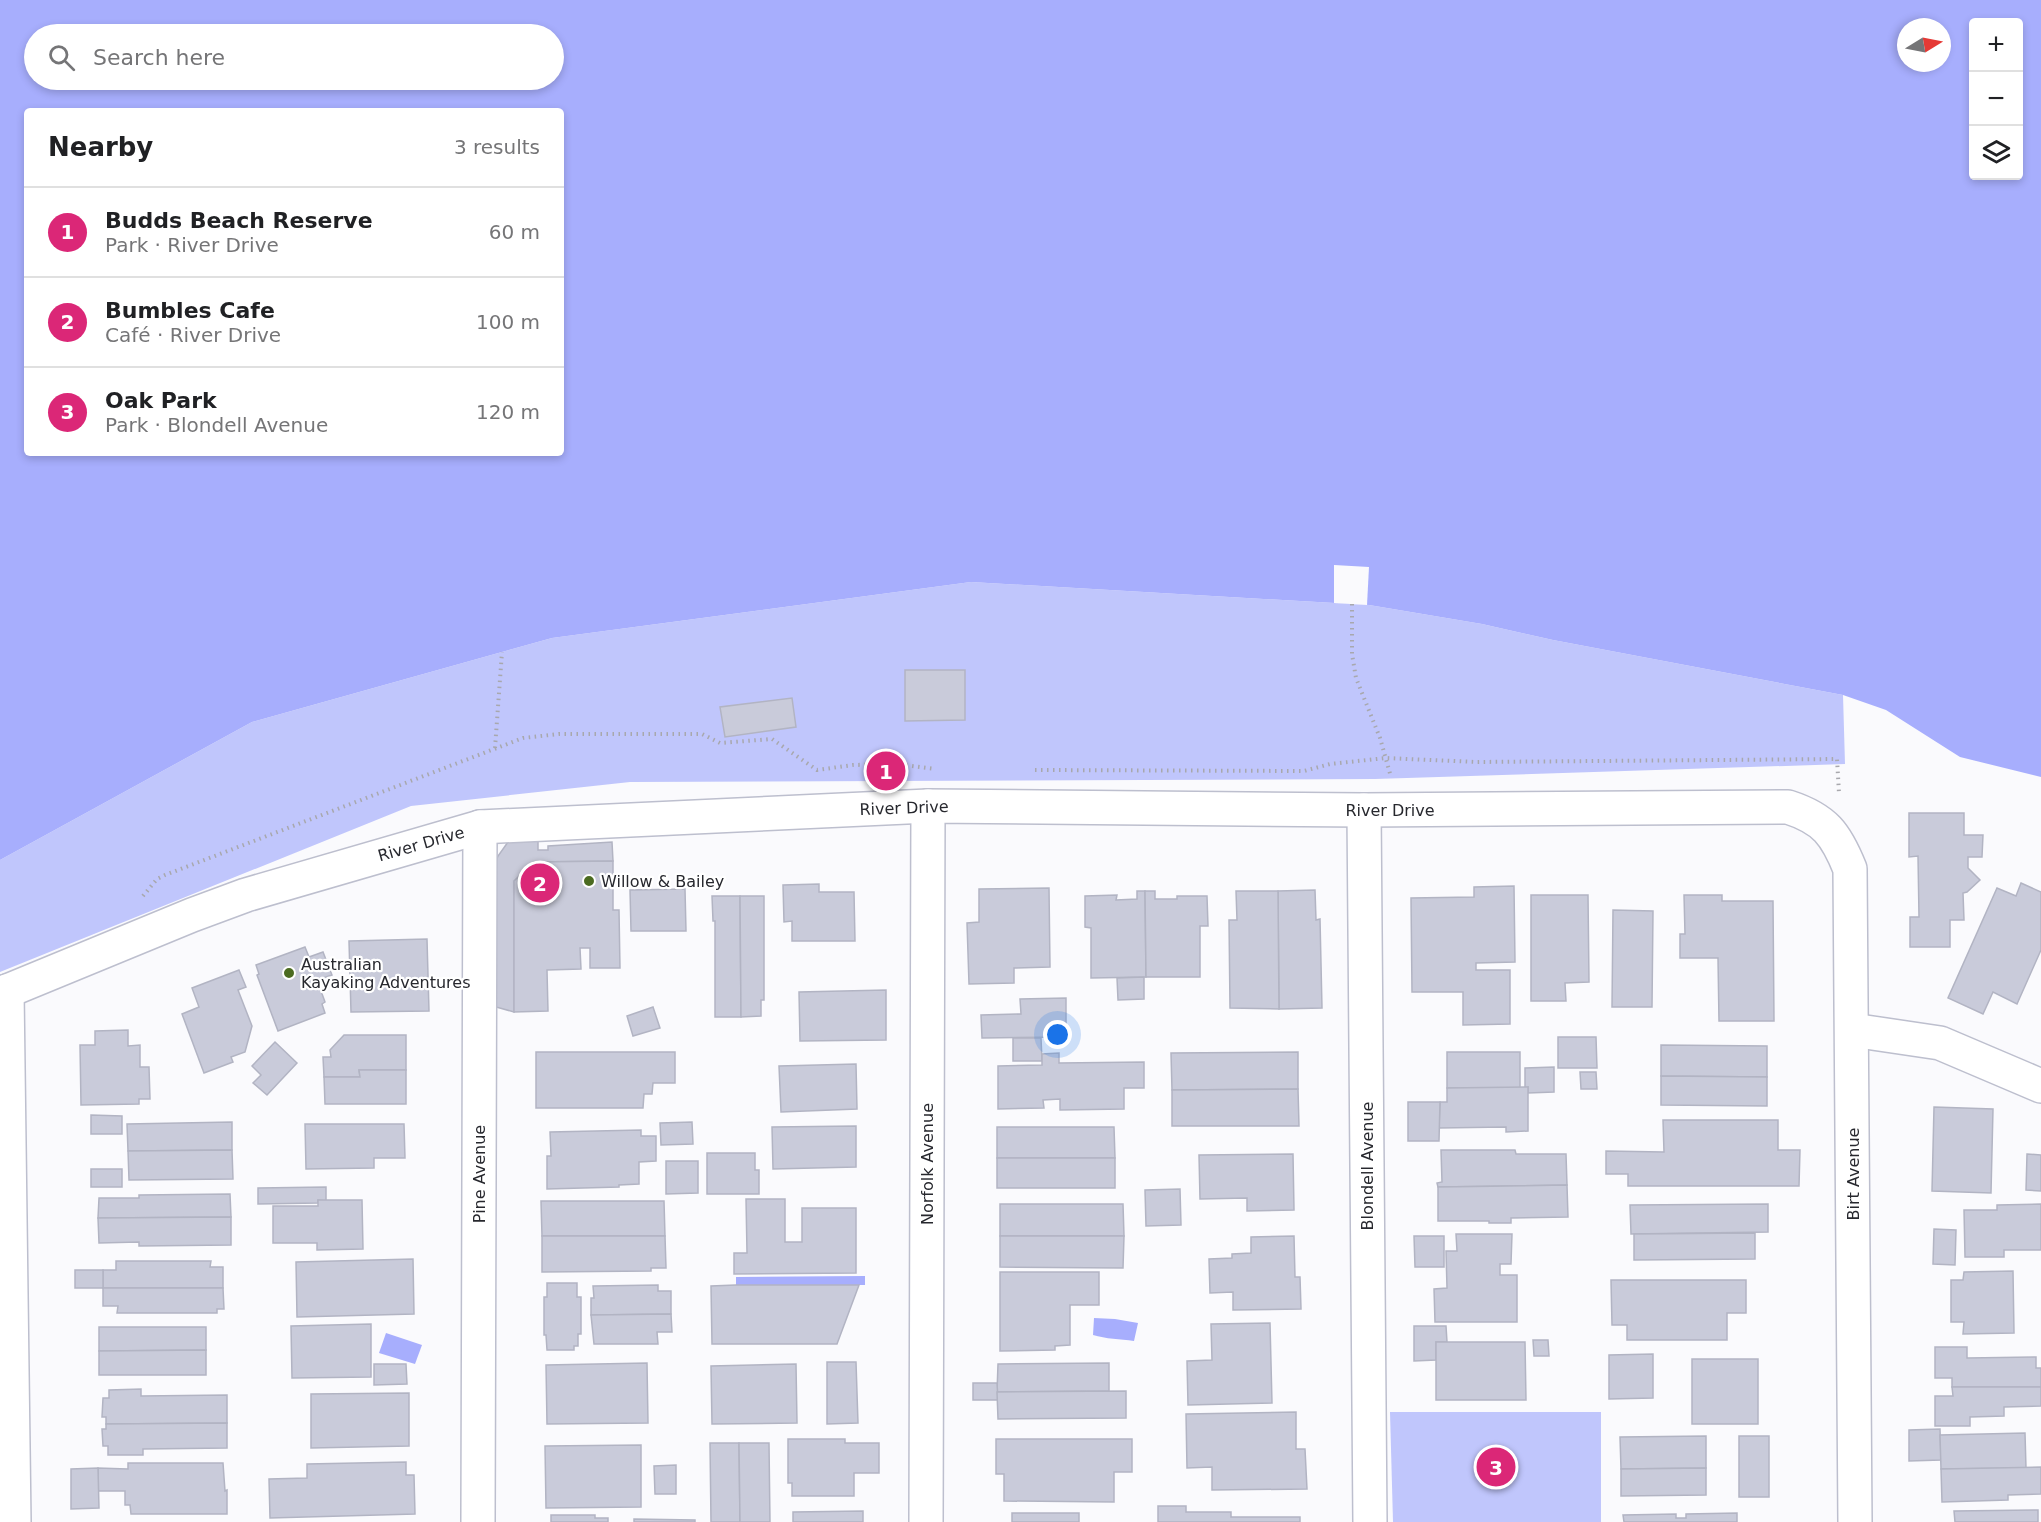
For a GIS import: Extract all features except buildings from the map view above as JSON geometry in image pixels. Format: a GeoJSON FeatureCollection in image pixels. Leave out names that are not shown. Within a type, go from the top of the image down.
{"type":"FeatureCollection","features":[{"type":"Feature","properties":{"kind":"street","name":"River Drive"},"geometry":{"type":"LineString","coordinates":[[4,992],[181,919],[246,895],[480,827],[928,806],[1364,810],[1788,807],[1810,814],[1830,831]]}},
{"type":"Feature","properties":{"kind":"street","name":"Norfolk Avenue"},"geometry":{"type":"LineString","coordinates":[[926,1522],[928,806]]}},
{"type":"Feature","properties":{"kind":"street","name":"Blondell Avenue"},"geometry":{"type":"LineString","coordinates":[[1364,810],[1370,1522]]}},
{"type":"Feature","properties":{"kind":"street","name":"Pine Avenue"},"geometry":{"type":"LineString","coordinates":[[478,1522],[480,827]]}},
{"type":"Feature","properties":{"kind":"street","name":"Birt Avenue"},"geometry":{"type":"LineString","coordinates":[[1830,831],[1850,868],[1855,1522]]}},
{"type":"Feature","properties":{"kind":"street"},"geometry":{"type":"LineString","coordinates":[[4,992],[14,1522]]}},
{"type":"Feature","properties":{"kind":"street"},"geometry":{"type":"LineString","coordinates":[[1852,1029],[1940,1043],[2041,1086]]}},
{"type":"Feature","properties":{"kind":"path"},"geometry":{"type":"LineString","coordinates":[[1352,604],[1352,654],[1356,678],[1380,738],[1400,810]]}},
{"type":"Feature","properties":{"kind":"path"},"geometry":{"type":"LineString","coordinates":[[495,748],[502,652]]}},
{"type":"Feature","properties":{"kind":"shaded area"},"geometry":{"type":"Polygon","coordinates":[[[0,0],[2041,0],[2041,777],[1960,757],[1886,710],[1843,695],[1553,640],[1482,624],[1369,605],[971,582],[552,638],[252,722],[0,860],[0,0]]]}},
{"type":"Feature","properties":{"kind":"shaded area"},"geometry":{"type":"Polygon","coordinates":[[[971,582],[1369,605],[1482,624],[1553,640],[1843,695],[1845,764],[1375,779],[630,782],[411,806],[0,972],[0,860],[252,722],[552,638],[971,582]]]}},
{"type":"Feature","properties":{"kind":"shaded area"},"geometry":{"type":"Polygon","coordinates":[[[865,1276],[865,1285],[736,1285],[736,1277],[865,1276]]]}},
{"type":"Feature","properties":{"kind":"shaded area"},"geometry":{"type":"Polygon","coordinates":[[[1094,1318],[1138,1323],[1134,1341],[1093,1335],[1094,1318]]]}},
{"type":"Feature","properties":{"kind":"shaded area"},"geometry":{"type":"Polygon","coordinates":[[[386,1333],[422,1345],[415,1364],[379,1353],[386,1333]]]}},
{"type":"Feature","properties":{"kind":"shaded area"},"geometry":{"type":"Polygon","coordinates":[[[1390,1412],[1601,1412],[1601,1522],[1393,1522],[1390,1412]]]}},
{"type":"Feature","properties":{"kind":"pier"},"geometry":{"type":"Polygon","coordinates":[[[1334,565],[1369,567],[1367,605],[1334,603],[1334,565]]]}},
{"type":"Feature","properties":{"kind":"place","name":"Budds Beach Reserve"},"geometry":{"type":"Point","coordinates":[886,771]}},
{"type":"Feature","properties":{"kind":"place","name":"Willow & Bailey"},"geometry":{"type":"Point","coordinates":[589,881]}},
{"type":"Feature","properties":{"kind":"place","name":"Bumbles Cafe"},"geometry":{"type":"Point","coordinates":[540,883]}},
{"type":"Feature","properties":{"kind":"place","name":"Australian Kayaking Adventures"},"geometry":{"type":"Point","coordinates":[289,973]}},
{"type":"Feature","properties":{"kind":"place","name":"Oak Park"},"geometry":{"type":"Point","coordinates":[1496,1467]}}]}
